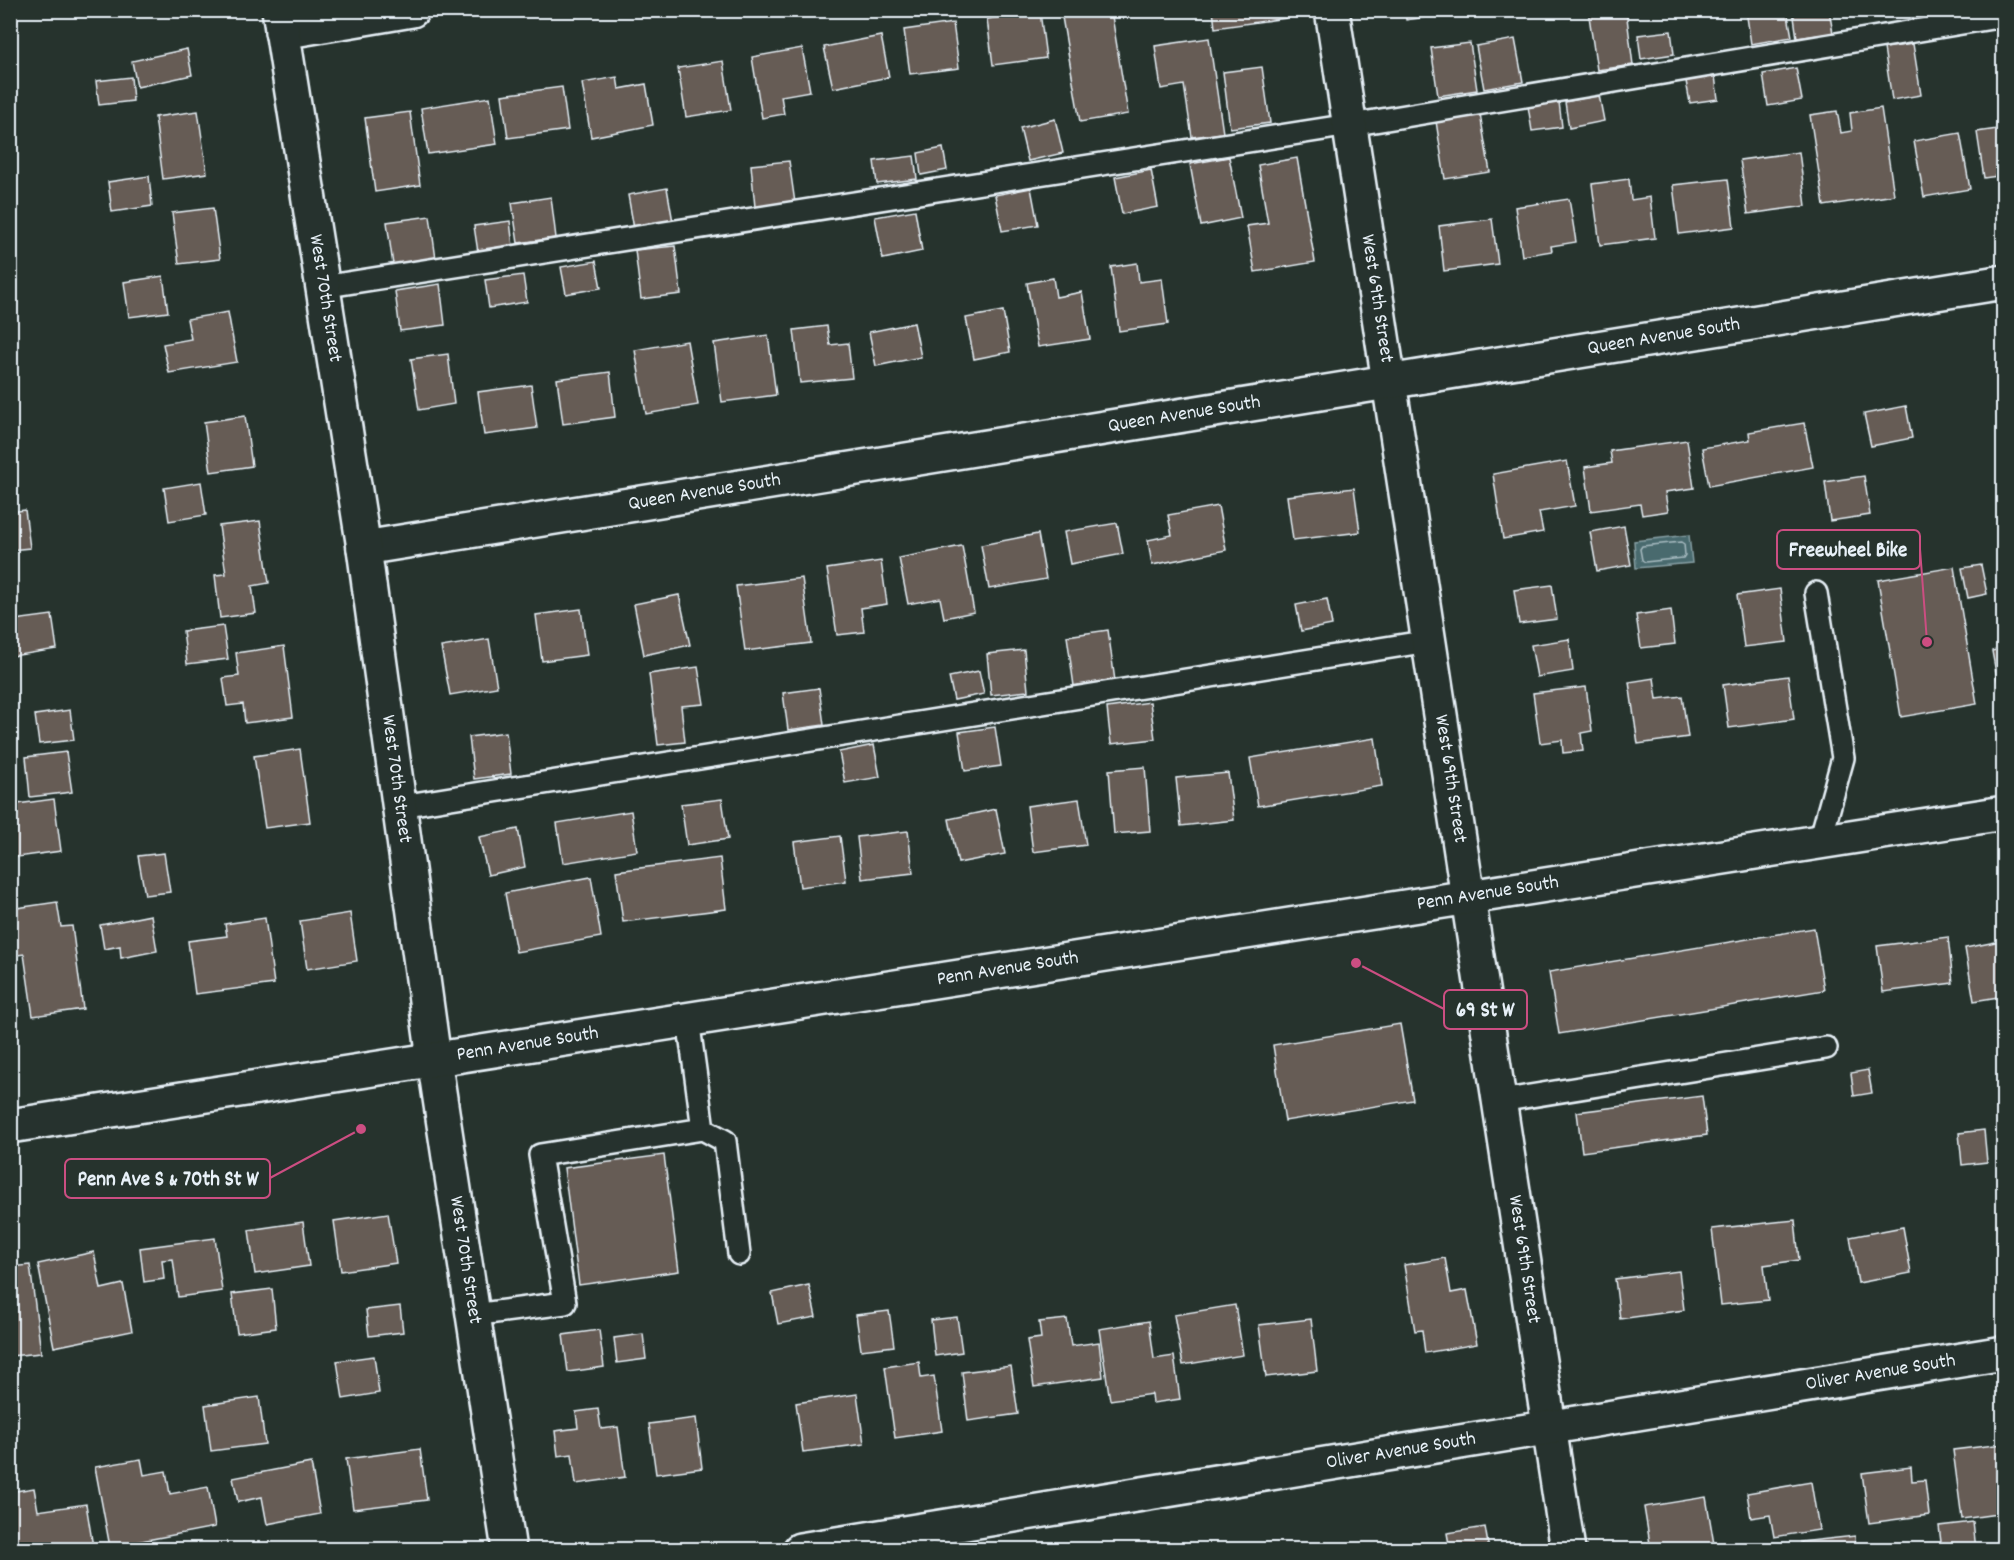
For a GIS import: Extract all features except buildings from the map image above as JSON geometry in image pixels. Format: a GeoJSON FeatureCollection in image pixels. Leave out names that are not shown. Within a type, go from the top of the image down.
{"type":"FeatureCollection","features":[{"type":"Feature","properties":{"kind":"street"},"geometry":{"type":"LineString","coordinates":[[280,21],[411,10]]}},
{"type":"Feature","properties":{"kind":"street","name":"West 69th Street"},"geometry":{"type":"LineString","coordinates":[[1332,10],[1568,1550]]}},
{"type":"Feature","properties":{"kind":"street","name":"West 70th Street"},"geometry":{"type":"LineString","coordinates":[[280,21],[364,548],[434,1059],[509,1550]]}},
{"type":"Feature","properties":{"kind":"street","name":"Queen Avenue South"},"geometry":{"type":"LineString","coordinates":[[364,548],[2004,282]]}},
{"type":"Feature","properties":{"kind":"street","name":"Penn Avenue South"},"geometry":{"type":"LineString","coordinates":[[10,1126],[2004,813]]}},
{"type":"Feature","properties":{"kind":"street","name":"Oliver Avenue South"},"geometry":{"type":"LineString","coordinates":[[800,1550],[2004,1353]]}},
{"type":"Feature","properties":{"kind":"lane"},"geometry":{"type":"LineString","coordinates":[[322,287],[1349,125],[2004,16]]}},
{"type":"Feature","properties":{"kind":"lane"},"geometry":{"type":"LineString","coordinates":[[1816,593],[1843,758],[1820,841]]}},
{"type":"Feature","properties":{"kind":"lane"},"geometry":{"type":"LineString","coordinates":[[400,806],[1429,641]]}},
{"type":"Feature","properties":{"kind":"lane"},"geometry":{"type":"LineString","coordinates":[[688,1019],[703,1129]]}},
{"type":"Feature","properties":{"kind":"lane"},"geometry":{"type":"LineString","coordinates":[[1500,1101],[1826,1048]]}},
{"type":"Feature","properties":{"kind":"lane"},"geometry":{"type":"LineString","coordinates":[[473,1315],[565,1303],[540,1155],[703,1129],[725,1142],[740,1254]]}},
{"type":"Feature","properties":{"kind":"water"},"geometry":{"type":"Polygon","coordinates":[[[1689,535],[1692,563],[1636,568],[1634,541],[1689,535]]]}},
{"type":"Feature","properties":{"kind":"place","name":"Freewheel Bike"},"geometry":{"type":"Point","coordinates":[1927,642]}},
{"type":"Feature","properties":{"kind":"place","name":"69 St W"},"geometry":{"type":"Point","coordinates":[1356,963]}},
{"type":"Feature","properties":{"kind":"place","name":"Penn Ave S & 70th St W"},"geometry":{"type":"Point","coordinates":[361,1129]}}]}
